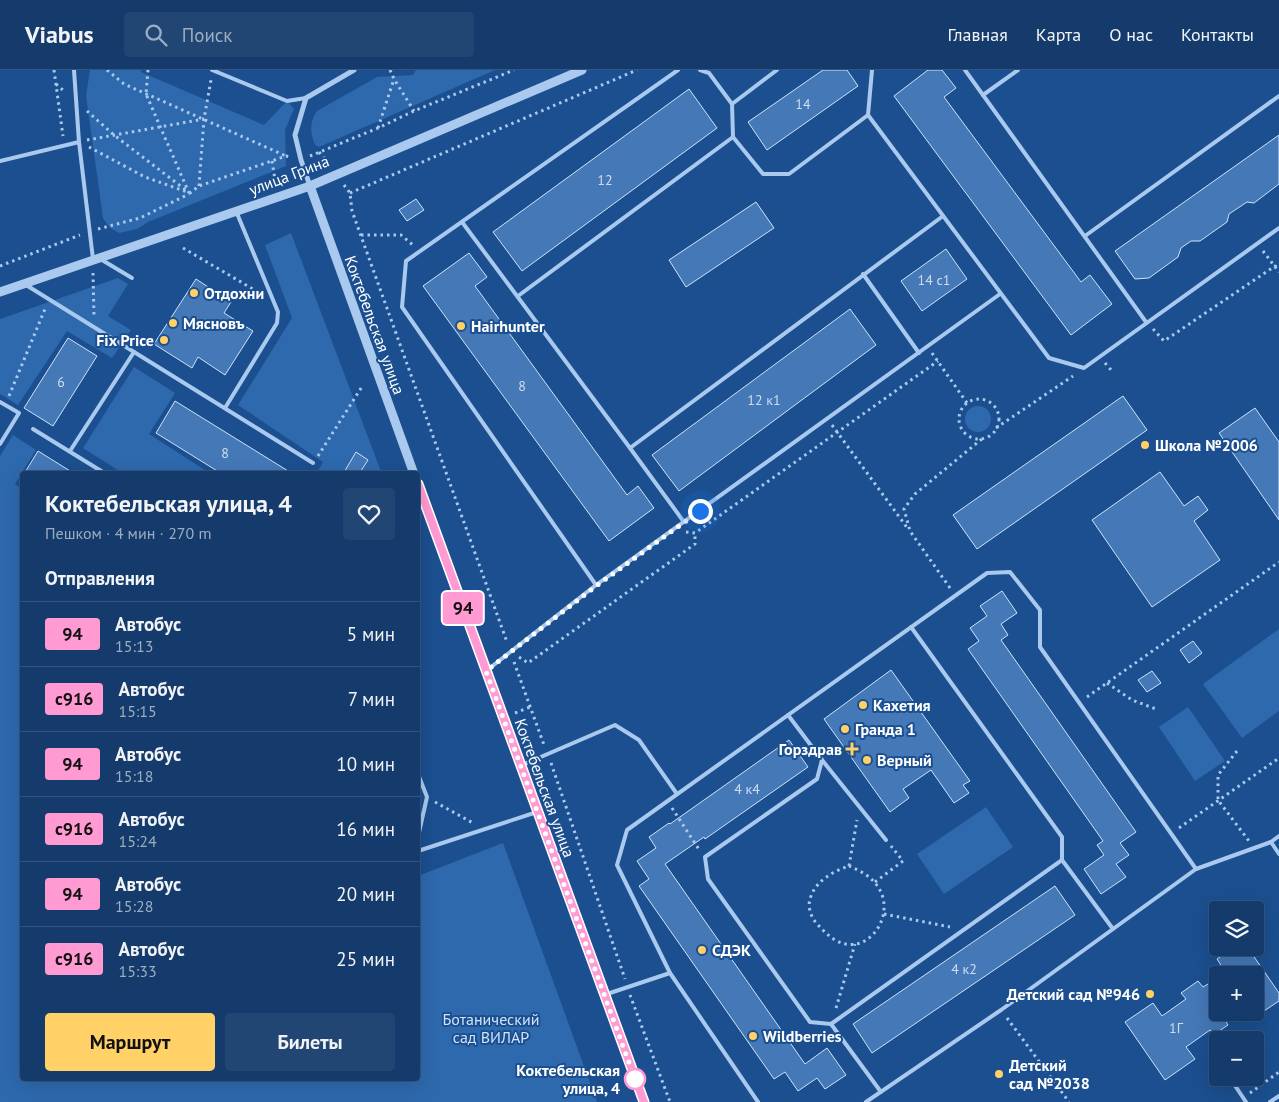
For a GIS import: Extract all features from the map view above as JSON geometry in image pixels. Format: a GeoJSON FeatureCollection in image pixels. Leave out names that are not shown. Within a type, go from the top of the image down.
{"type":"FeatureCollection","features":[{"type":"Feature","properties":{"kind":"street"},"geometry":{"type":"LineString","coordinates":[[310,186],[295,135],[306,98],[354,70]]}},
{"type":"Feature","properties":{"kind":"street","name":"улица Грина"},"geometry":{"type":"LineString","coordinates":[[0,292],[310,186],[566,73],[582,70]]}},
{"type":"Feature","properties":{"kind":"street","name":"Коктебельская улица"},"geometry":{"type":"LineString","coordinates":[[310,186],[413,471]]}},
{"type":"Feature","properties":{"kind":"street","name":"Коктебельская улица"},"geometry":{"type":"LineString","coordinates":[[420,490],[644,1102]]}},
{"type":"Feature","properties":{"kind":"lane"},"geometry":{"type":"LineString","coordinates":[[74,70],[80,142],[96,260],[132,278]]}},
{"type":"Feature","properties":{"kind":"lane"},"geometry":{"type":"LineString","coordinates":[[212,70],[287,101],[306,98]]}},
{"type":"Feature","properties":{"kind":"lane"},"geometry":{"type":"LineString","coordinates":[[596,586],[402,307],[406,261],[678,70]]}},
{"type":"Feature","properties":{"kind":"lane"},"geometry":{"type":"LineString","coordinates":[[700,70],[708,73],[732,104],[733,137],[763,174],[789,174],[868,115]]}},
{"type":"Feature","properties":{"kind":"lane"},"geometry":{"type":"LineString","coordinates":[[732,104],[777,70]]}},
{"type":"Feature","properties":{"kind":"lane"},"geometry":{"type":"LineString","coordinates":[[872,70],[868,115],[1049,358],[1084,368],[1279,228]]}},
{"type":"Feature","properties":{"kind":"lane"},"geometry":{"type":"LineString","coordinates":[[965,70],[1146,322]]}},
{"type":"Feature","properties":{"kind":"lane"},"geometry":{"type":"LineString","coordinates":[[983,95],[1018,70]]}},
{"type":"Feature","properties":{"kind":"lane"},"geometry":{"type":"LineString","coordinates":[[1084,236],[1279,96]]}},
{"type":"Feature","properties":{"kind":"lane"},"geometry":{"type":"LineString","coordinates":[[518,296],[733,137]]}},
{"type":"Feature","properties":{"kind":"lane"},"geometry":{"type":"LineString","coordinates":[[0,160],[80,142]]}},
{"type":"Feature","properties":{"kind":"lane"},"geometry":{"type":"LineString","coordinates":[[225,408],[277,323],[278,312],[236,211]]}},
{"type":"Feature","properties":{"kind":"lane"},"geometry":{"type":"LineString","coordinates":[[630,448],[943,216]]}},
{"type":"Feature","properties":{"kind":"lane"},"geometry":{"type":"LineString","coordinates":[[462,222],[684,522]]}},
{"type":"Feature","properties":{"kind":"lane"},"geometry":{"type":"LineString","coordinates":[[863,274],[918,353]]}},
{"type":"Feature","properties":{"kind":"lane"},"geometry":{"type":"LineString","coordinates":[[24,284],[313,463]]}},
{"type":"Feature","properties":{"kind":"lane"},"geometry":{"type":"LineString","coordinates":[[486,671],[596,586],[1000,294]]}},
{"type":"Feature","properties":{"kind":"lane"},"geometry":{"type":"LineString","coordinates":[[70,451],[134,352]]}},
{"type":"Feature","properties":{"kind":"lane"},"geometry":{"type":"LineString","coordinates":[[0,402],[19,414],[0,444]]}},
{"type":"Feature","properties":{"kind":"lane"},"geometry":{"type":"LineString","coordinates":[[33,429],[101,471]]}},
{"type":"Feature","properties":{"kind":"lane"},"geometry":{"type":"LineString","coordinates":[[758,1102],[670,973],[617,865],[627,830],[987,573],[1010,572],[1040,610],[1040,647],[1196,869]]}},
{"type":"Feature","properties":{"kind":"lane"},"geometry":{"type":"LineString","coordinates":[[911,627],[1062,837],[1062,860],[1113,929]]}},
{"type":"Feature","properties":{"kind":"lane"},"geometry":{"type":"LineString","coordinates":[[788,715],[886,840]]}},
{"type":"Feature","properties":{"kind":"lane"},"geometry":{"type":"LineString","coordinates":[[521,766],[616,725],[639,740],[677,794]]}},
{"type":"Feature","properties":{"kind":"lane"},"geometry":{"type":"LineString","coordinates":[[822,760],[817,779],[705,857],[708,879],[810,1022],[831,1024],[1062,860]]}},
{"type":"Feature","properties":{"kind":"lane"},"geometry":{"type":"LineString","coordinates":[[420,779],[427,797],[420,827]]}},
{"type":"Feature","properties":{"kind":"lane"},"geometry":{"type":"LineString","coordinates":[[420,850],[537,812]]}},
{"type":"Feature","properties":{"kind":"lane"},"geometry":{"type":"LineString","coordinates":[[866,1102],[1001,1010],[1196,869],[1271,842],[1279,836]]}},
{"type":"Feature","properties":{"kind":"lane"},"geometry":{"type":"LineString","coordinates":[[1271,842],[1279,854]]}},
{"type":"Feature","properties":{"kind":"lane"},"geometry":{"type":"LineString","coordinates":[[604,995],[670,973]]}},
{"type":"Feature","properties":{"kind":"lane"},"geometry":{"type":"LineString","coordinates":[[831,1024],[881,1092]]}},
{"type":"Feature","properties":{"kind":"lane"},"geometry":{"type":"LineString","coordinates":[[1235,1086],[1245,1100]]}},
{"type":"Feature","properties":{"kind":"lane"},"geometry":{"type":"LineString","coordinates":[[1270,1102],[1279,1096]]}},
{"type":"Feature","properties":{"kind":"path"},"geometry":{"type":"LineString","coordinates":[[54,70],[64,146]]}},
{"type":"Feature","properties":{"kind":"path"},"geometry":{"type":"LineString","coordinates":[[107,70],[124,84],[286,156],[301,160],[378,128],[414,110],[514,70]]}},
{"type":"Feature","properties":{"kind":"path"},"geometry":{"type":"LineString","coordinates":[[148,70],[146,94],[159,127],[190,193]]}},
{"type":"Feature","properties":{"kind":"path"},"geometry":{"type":"LineString","coordinates":[[199,186],[204,119],[212,70]]}},
{"type":"Feature","properties":{"kind":"path"},"geometry":{"type":"LineString","coordinates":[[390,70],[414,110]]}},
{"type":"Feature","properties":{"kind":"path"},"geometry":{"type":"LineString","coordinates":[[637,70],[350,193],[352,211],[548,754],[628,988],[670,1102]]}},
{"type":"Feature","properties":{"kind":"path"},"geometry":{"type":"LineString","coordinates":[[378,128],[394,79]]}},
{"type":"Feature","properties":{"kind":"path"},"geometry":{"type":"LineString","coordinates":[[56,84],[114,135],[190,193]]}},
{"type":"Feature","properties":{"kind":"path"},"geometry":{"type":"LineString","coordinates":[[80,142],[204,119]]}},
{"type":"Feature","properties":{"kind":"path"},"geometry":{"type":"LineString","coordinates":[[80,142],[146,177],[190,193]]}},
{"type":"Feature","properties":{"kind":"path"},"geometry":{"type":"LineString","coordinates":[[190,193],[199,186],[286,156]]}},
{"type":"Feature","properties":{"kind":"path"},"geometry":{"type":"LineString","coordinates":[[361,235],[400,235],[412,244]]}},
{"type":"Feature","properties":{"kind":"path"},"geometry":{"type":"LineString","coordinates":[[1257,243],[1279,271]]}},
{"type":"Feature","properties":{"kind":"path"},"geometry":{"type":"LineString","coordinates":[[183,248],[274,302]]}},
{"type":"Feature","properties":{"kind":"path"},"geometry":{"type":"LineString","coordinates":[[94,327],[96,260]]}},
{"type":"Feature","properties":{"kind":"path"},"geometry":{"type":"LineString","coordinates":[[1146,322],[1164,341],[1275,266]]}},
{"type":"Feature","properties":{"kind":"path"},"geometry":{"type":"LineString","coordinates":[[5,405],[49,299]]}},
{"type":"Feature","properties":{"kind":"path"},"geometry":{"type":"LineString","coordinates":[[928,346],[967,403]]}},
{"type":"Feature","properties":{"kind":"path"},"geometry":{"type":"LineString","coordinates":[[672,531],[695,533],[938,361]]}},
{"type":"Feature","properties":{"kind":"path"},"geometry":{"type":"LineString","coordinates":[[910,530],[904,509],[915,494],[996,428],[1084,368]]}},
{"type":"Feature","properties":{"kind":"path"},"geometry":{"type":"LineString","coordinates":[[313,463],[364,386]]}},
{"type":"Feature","properties":{"kind":"path"},"geometry":{"type":"LineString","coordinates":[[983,438],[970,436],[960,427],[959,414],[967,403],[979,399],[992,404],[998,415],[996,428]]}},
{"type":"Feature","properties":{"kind":"path"},"geometry":{"type":"LineString","coordinates":[[827,419],[910,530],[955,596]]}},
{"type":"Feature","properties":{"kind":"path"},"geometry":{"type":"LineString","coordinates":[[511,652],[528,663],[695,544],[695,533]]}},
{"type":"Feature","properties":{"kind":"path"},"geometry":{"type":"LineString","coordinates":[[1079,702],[1279,562]]}},
{"type":"Feature","properties":{"kind":"path"},"geometry":{"type":"LineString","coordinates":[[1107,683],[1132,700],[1156,709]]}},
{"type":"Feature","properties":{"kind":"path"},"geometry":{"type":"LineString","coordinates":[[1237,751],[1218,775],[1218,800],[1254,848]]}},
{"type":"Feature","properties":{"kind":"path"},"geometry":{"type":"LineString","coordinates":[[1171,834],[1279,758]]}},
{"type":"Feature","properties":{"kind":"path"},"geometry":{"type":"LineString","coordinates":[[427,797],[485,829]]}},
{"type":"Feature","properties":{"kind":"path"},"geometry":{"type":"LineString","coordinates":[[667,801],[705,857]]}},
{"type":"Feature","properties":{"kind":"path"},"geometry":{"type":"LineString","coordinates":[[849,866],[859,806]]}},
{"type":"Feature","properties":{"kind":"path"},"geometry":{"type":"LineString","coordinates":[[875,882],[903,861],[886,840]]}},
{"type":"Feature","properties":{"kind":"path"},"geometry":{"type":"LineString","coordinates":[[849,866],[875,882],[883,897],[884,914],[881,925],[870,937],[855,944],[839,942],[824,932],[813,920],[808,906],[811,894],[826,877],[849,866]]}},
{"type":"Feature","properties":{"kind":"path"},"geometry":{"type":"LineString","coordinates":[[884,914],[964,930]]}},
{"type":"Feature","properties":{"kind":"path"},"geometry":{"type":"LineString","coordinates":[[831,1024],[855,944]]}},
{"type":"Feature","properties":{"kind":"path"},"geometry":{"type":"LineString","coordinates":[[1001,1010],[1069,1102]]}},
{"type":"Feature","properties":{"kind":"path"},"geometry":{"type":"LineString","coordinates":[[1245,1100],[1279,1072]]}},
{"type":"Feature","properties":{"kind":"green space"},"geometry":{"type":"Polygon","coordinates":[[[90,70],[141,70],[141,72],[264,125],[287,101],[294,109],[285,130],[286,166],[148,222],[137,229],[119,233],[110,228],[103,218],[86,96],[90,70]]]}},
{"type":"Feature","properties":{"kind":"green space"},"geometry":{"type":"Polygon","coordinates":[[[416,70],[495,70],[319,147],[315,145],[311,128],[317,111],[377,77],[413,75],[416,70]]]}},
{"type":"Feature","properties":{"kind":"green space"},"geometry":{"type":"Polygon","coordinates":[[[291,233],[381,471],[318,471],[323,462],[238,405],[292,318],[265,245],[291,233]]]}},
{"type":"Feature","properties":{"kind":"green space"},"geometry":{"type":"Polygon","coordinates":[[[118,278],[128,284],[108,316],[131,330],[112,358],[67,331],[18,405],[0,394],[0,319],[118,278]]]}},
{"type":"Feature","properties":{"kind":"green space"},"geometry":{"type":"Polygon","coordinates":[[[134,367],[175,393],[149,434],[206,471],[119,471],[83,448],[134,367]]]}},
{"type":"Feature","properties":{"kind":"green space"},"geometry":{"type":"Polygon","coordinates":[[[978,406],[987,410],[991,419],[987,428],[978,432],[969,428],[965,419],[969,410],[978,406]]]}},
{"type":"Feature","properties":{"kind":"green space","name":"Ботанический сад ВИЛАР"},"geometry":{"type":"Polygon","coordinates":[[[13,435],[36,450],[23,471],[20,471],[20,476],[15,484],[20,488],[20,1081],[420,1081],[420,875],[503,843],[597,1102],[0,1102],[0,456],[13,435]]]}},
{"type":"Feature","properties":{"kind":"green space"},"geometry":{"type":"Polygon","coordinates":[[[1279,629],[1279,711],[1242,738],[1203,684],[1279,629]]]}},
{"type":"Feature","properties":{"kind":"green space"},"geometry":{"type":"Polygon","coordinates":[[[1188,707],[1225,761],[1195,781],[1159,727],[1188,707]]]}},
{"type":"Feature","properties":{"kind":"green space"},"geometry":{"type":"Polygon","coordinates":[[[986,807],[1013,847],[944,894],[917,854],[986,807]]]}},
{"type":"Feature","properties":{"kind":"building"},"geometry":{"type":"Polygon","coordinates":[[[823,70],[847,70],[858,86],[767,150],[748,122],[823,70]]]}},
{"type":"Feature","properties":{"kind":"building"},"geometry":{"type":"Polygon","coordinates":[[[928,70],[942,70],[956,88],[944,97],[1081,282],[1090,275],[1112,304],[1071,335],[894,96],[928,70]]]}},
{"type":"Feature","properties":{"kind":"building"},"geometry":{"type":"Polygon","coordinates":[[[689,89],[717,128],[522,271],[493,232],[689,89]]]}},
{"type":"Feature","properties":{"kind":"building"},"geometry":{"type":"Polygon","coordinates":[[[1279,135],[1279,184],[1254,203],[1247,202],[1229,214],[1227,222],[1200,241],[1191,241],[1181,248],[1178,257],[1149,278],[1135,279],[1115,251],[1279,135]]]}},
{"type":"Feature","properties":{"kind":"building"},"geometry":{"type":"Polygon","coordinates":[[[416,199],[424,210],[407,221],[399,210],[416,199]]]}},
{"type":"Feature","properties":{"kind":"building"},"geometry":{"type":"Polygon","coordinates":[[[756,202],[774,228],[686,287],[669,260],[756,202]]]}},
{"type":"Feature","properties":{"kind":"building"},"geometry":{"type":"Polygon","coordinates":[[[946,249],[967,279],[922,311],[901,281],[946,249]]]}},
{"type":"Feature","properties":{"kind":"building"},"geometry":{"type":"Polygon","coordinates":[[[469,253],[487,277],[475,286],[627,495],[638,486],[654,508],[609,541],[423,286],[469,253]]]}},
{"type":"Feature","properties":{"kind":"building"},"geometry":{"type":"Polygon","coordinates":[[[196,279],[231,302],[224,313],[253,331],[225,375],[198,357],[192,368],[154,344],[196,279]]]}},
{"type":"Feature","properties":{"kind":"building"},"geometry":{"type":"Polygon","coordinates":[[[850,309],[876,345],[679,491],[652,455],[850,309]]]}},
{"type":"Feature","properties":{"kind":"building"},"geometry":{"type":"Polygon","coordinates":[[[68,338],[97,356],[53,426],[24,408],[68,338]]]}},
{"type":"Feature","properties":{"kind":"building"},"geometry":{"type":"Polygon","coordinates":[[[1123,396],[1147,430],[977,549],[953,515],[1123,396]]]}},
{"type":"Feature","properties":{"kind":"building"},"geometry":{"type":"Polygon","coordinates":[[[175,401],[288,471],[217,471],[156,433],[175,401]]]}},
{"type":"Feature","properties":{"kind":"building"},"geometry":{"type":"Polygon","coordinates":[[[1255,408],[1279,442],[1279,520],[1219,433],[1255,408]]]}},
{"type":"Feature","properties":{"kind":"building"},"geometry":{"type":"Polygon","coordinates":[[[38,451],[70,471],[26,471],[38,451]]]}},
{"type":"Feature","properties":{"kind":"building"},"geometry":{"type":"Polygon","coordinates":[[[356,452],[368,460],[361,471],[345,471],[356,452]]]}},
{"type":"Feature","properties":{"kind":"building"},"geometry":{"type":"Polygon","coordinates":[[[1160,472],[1184,506],[1198,496],[1208,510],[1194,521],[1220,560],[1152,607],[1092,520],[1160,472]]]}},
{"type":"Feature","properties":{"kind":"building"},"geometry":{"type":"Polygon","coordinates":[[[1002,591],[1017,613],[1001,624],[1008,635],[1001,640],[1136,832],[1120,843],[1129,855],[1116,864],[1126,877],[1101,894],[1084,869],[1104,855],[1097,845],[1103,841],[968,649],[979,641],[970,628],[987,616],[980,606],[1002,591]]]}},
{"type":"Feature","properties":{"kind":"building"},"geometry":{"type":"Polygon","coordinates":[[[1193,641],[1202,653],[1189,663],[1180,650],[1193,641]]]}},
{"type":"Feature","properties":{"kind":"building"},"geometry":{"type":"Polygon","coordinates":[[[891,670],[970,781],[963,785],[969,793],[954,803],[931,770],[903,789],[909,798],[890,812],[824,719],[891,670]]]}},
{"type":"Feature","properties":{"kind":"building"},"geometry":{"type":"Polygon","coordinates":[[[1152,671],[1161,683],[1147,692],[1138,680],[1152,671]]]}},
{"type":"Feature","properties":{"kind":"building"},"geometry":{"type":"Polygon","coordinates":[[[789,740],[808,767],[705,839],[704,837],[665,864],[805,1064],[827,1048],[846,1075],[825,1089],[817,1078],[798,1091],[785,1072],[774,1079],[639,886],[649,879],[637,861],[656,848],[649,837],[789,740]]]}},
{"type":"Feature","properties":{"kind":"building"},"geometry":{"type":"Polygon","coordinates":[[[1055,886],[1075,915],[872,1053],[853,1024],[1055,886]]]}},
{"type":"Feature","properties":{"kind":"building"},"geometry":{"type":"Polygon","coordinates":[[[1221,956],[1254,956],[1260,966],[1221,966],[1217,959],[1221,956]]]}},
{"type":"Feature","properties":{"kind":"building"},"geometry":{"type":"Polygon","coordinates":[[[1264,971],[1279,993],[1279,1001],[1264,1011],[1264,971]]]}},
{"type":"Feature","properties":{"kind":"building"},"geometry":{"type":"Polygon","coordinates":[[[1198,981],[1203,987],[1209,983],[1209,1021],[1226,1021],[1228,1025],[1219,1031],[1210,1030],[1186,1047],[1195,1059],[1165,1080],[1125,1022],[1153,1003],[1162,1016],[1186,999],[1181,993],[1198,981]]]}},
{"type":"Feature","properties":{"kind":"bus line","name":"94"},"geometry":{"type":"LineString","coordinates":[[420,490],[644,1102]]}},
{"type":"Feature","properties":{"kind":"place","name":"Отдохни"},"geometry":{"type":"Point","coordinates":[194,293]}},
{"type":"Feature","properties":{"kind":"place","name":"Мясновъ"},"geometry":{"type":"Point","coordinates":[173,323]}},
{"type":"Feature","properties":{"kind":"place","name":"Hairhunter"},"geometry":{"type":"Point","coordinates":[461,326]}},
{"type":"Feature","properties":{"kind":"place","name":"Fix Price"},"geometry":{"type":"Point","coordinates":[164,340]}},
{"type":"Feature","properties":{"kind":"place","name":"Школа №2006"},"geometry":{"type":"Point","coordinates":[1145,445]}},
{"type":"Feature","properties":{"kind":"place","name":"Кахетия"},"geometry":{"type":"Point","coordinates":[863,705]}},
{"type":"Feature","properties":{"kind":"place","name":"Гранда 1"},"geometry":{"type":"Point","coordinates":[845,729]}},
{"type":"Feature","properties":{"kind":"place","name":"Горздрав"},"geometry":{"type":"Point","coordinates":[852,749]}},
{"type":"Feature","properties":{"kind":"place","name":"Верный"},"geometry":{"type":"Point","coordinates":[867,760]}},
{"type":"Feature","properties":{"kind":"place","name":"СДЭК"},"geometry":{"type":"Point","coordinates":[702,950]}},
{"type":"Feature","properties":{"kind":"place","name":"Детский сад №946"},"geometry":{"type":"Point","coordinates":[1150,994]}},
{"type":"Feature","properties":{"kind":"place","name":"Wildberries"},"geometry":{"type":"Point","coordinates":[753,1036]}},
{"type":"Feature","properties":{"kind":"place","name":"Детский сад №2038"},"geometry":{"type":"Point","coordinates":[999,1074]}},
{"type":"Feature","properties":{"kind":"place","name":"Коктебельская улица, 4"},"geometry":{"type":"Point","coordinates":[635,1079]}},
{"type":"Feature","properties":{"kind":"route"},"geometry":{"type":"LineString","coordinates":[[635,1079],[486,671],[596,586],[700,511]]}}]}
